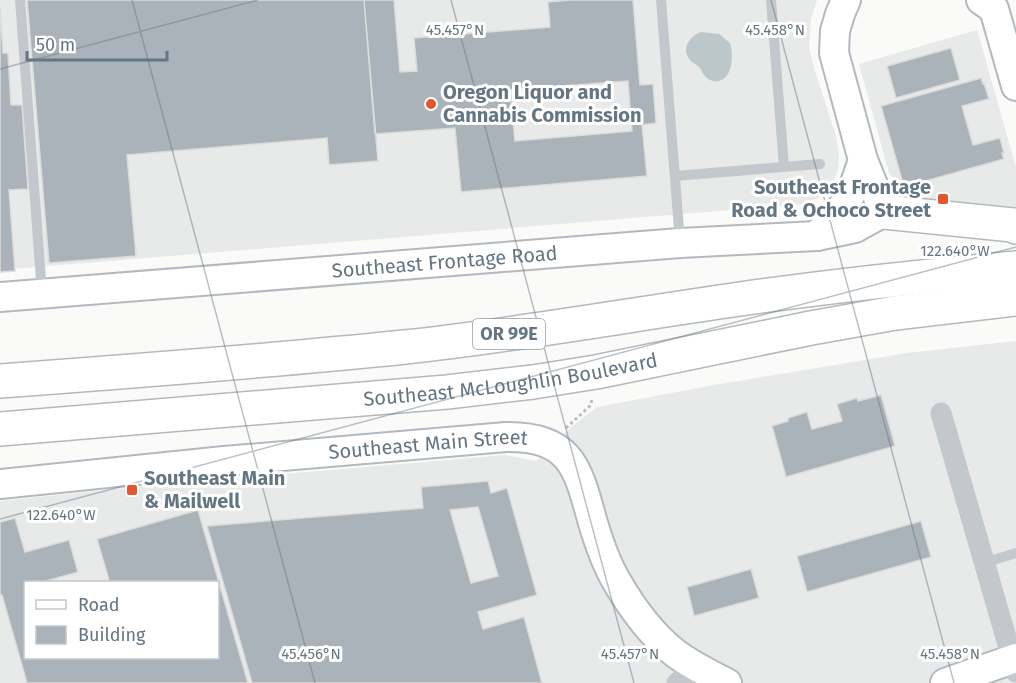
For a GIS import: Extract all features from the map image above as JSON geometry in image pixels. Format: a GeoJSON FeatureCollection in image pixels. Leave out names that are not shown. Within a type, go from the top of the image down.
{"type":"FeatureCollection","features":[{"type":"Feature","properties":{"kind":"highway"},"geometry":{"type":"LineString","coordinates":[[884,212],[1016,227]]}},
{"type":"Feature","properties":{"kind":"highway","name":"OR 99E"},"geometry":{"type":"LineString","coordinates":[[0,381],[405,347],[541,330],[741,299],[883,281],[1016,268]]}},
{"type":"Feature","properties":{"kind":"highway","name":"Southeast McLoughlin Boulevard"},"geometry":{"type":"LineString","coordinates":[[0,429],[447,392],[533,382],[596,372],[895,313],[1016,299]]}},
{"type":"Feature","properties":{"kind":"street"},"geometry":{"type":"LineString","coordinates":[[846,0],[835,31],[834,53],[864,160],[884,212]]}},
{"type":"Feature","properties":{"kind":"street"},"geometry":{"type":"LineString","coordinates":[[989,3],[1010,43],[1016,86]]}},
{"type":"Feature","properties":{"kind":"street"},"geometry":{"type":"LineString","coordinates":[[817,236],[844,205],[852,192],[864,160]]}},
{"type":"Feature","properties":{"kind":"street","name":"Southeast Frontage Road"},"geometry":{"type":"LineString","coordinates":[[0,297],[680,243],[817,236],[855,228],[884,212]]}},
{"type":"Feature","properties":{"kind":"street"},"geometry":{"type":"LineString","coordinates":[[941,413],[1015,663],[945,683]]}},
{"type":"Feature","properties":{"kind":"street","name":"Southeast Main Street"},"geometry":{"type":"LineString","coordinates":[[0,484],[224,461],[506,437],[525,438],[548,444],[562,453],[577,471],[611,571],[645,622],[675,653],[686,675],[727,683]]}},
{"type":"Feature","properties":{"kind":"lane"},"geometry":{"type":"LineString","coordinates":[[20,0],[42,294]]}},
{"type":"Feature","properties":{"kind":"lane"},"geometry":{"type":"LineString","coordinates":[[661,0],[680,243]]}},
{"type":"Feature","properties":{"kind":"lane"},"geometry":{"type":"LineString","coordinates":[[771,0],[784,167]]}},
{"type":"Feature","properties":{"kind":"lane"},"geometry":{"type":"LineString","coordinates":[[675,176],[820,164]]}},
{"type":"Feature","properties":{"kind":"lane"},"geometry":{"type":"LineString","coordinates":[[984,563],[1016,553]]}},
{"type":"Feature","properties":{"kind":"path"},"geometry":{"type":"LineString","coordinates":[[548,444],[591,405],[596,372]]}},
{"type":"Feature","properties":{"kind":"shaded area","name":"Oregon Liquor and Cannabis Commission"},"geometry":{"type":"Polygon","coordinates":[[[0,0],[817,0],[811,19],[809,48],[836,136],[839,154],[838,170],[832,184],[821,197],[804,204],[0,270],[0,0]]]}},
{"type":"Feature","properties":{"kind":"shaded area"},"geometry":{"type":"Polygon","coordinates":[[[977,30],[1016,167],[1016,207],[940,201],[908,192],[900,186],[889,173],[859,64],[977,30]]]}},
{"type":"Feature","properties":{"kind":"shaded area"},"geometry":{"type":"Polygon","coordinates":[[[701,32],[719,34],[730,43],[731,68],[725,78],[720,81],[710,80],[688,58],[686,49],[689,41],[701,32]]]}},
{"type":"Feature","properties":{"kind":"shaded area"},"geometry":{"type":"Polygon","coordinates":[[[1016,341],[1016,683],[0,683],[0,501],[155,485],[505,455],[536,461],[571,427],[597,407],[907,353],[1016,341]]]}},
{"type":"Feature","properties":{"kind":"building"},"geometry":{"type":"Polygon","coordinates":[[[27,0],[364,0],[378,161],[329,165],[327,138],[127,155],[136,256],[49,263],[27,0]]]}},
{"type":"Feature","properties":{"kind":"building"},"geometry":{"type":"Polygon","coordinates":[[[364,0],[394,0],[400,72],[417,71],[414,38],[550,27],[548,2],[633,0],[640,85],[653,84],[656,123],[642,125],[647,176],[461,192],[455,128],[375,134],[364,0]],[[628,81],[510,90],[515,141],[632,131],[628,81]]]}},
{"type":"Feature","properties":{"kind":"building"},"geometry":{"type":"Polygon","coordinates":[[[0,7],[3,53],[8,53],[11,105],[22,105],[28,189],[9,190],[15,271],[0,272],[0,7]]]}},
{"type":"Feature","properties":{"kind":"building"},"geometry":{"type":"Polygon","coordinates":[[[951,48],[960,80],[896,98],[887,66],[951,48]]]}},
{"type":"Feature","properties":{"kind":"building"},"geometry":{"type":"Polygon","coordinates":[[[981,78],[989,99],[962,106],[973,145],[1000,138],[1004,159],[904,187],[881,106],[981,78]]]}},
{"type":"Feature","properties":{"kind":"building"},"geometry":{"type":"Polygon","coordinates":[[[881,395],[895,446],[786,477],[772,426],[807,412],[812,429],[842,421],[837,404],[857,398],[858,401],[881,395]]]}},
{"type":"Feature","properties":{"kind":"building"},"geometry":{"type":"Polygon","coordinates":[[[488,481],[491,493],[507,488],[537,595],[478,612],[483,629],[524,617],[542,683],[252,683],[207,526],[423,508],[421,487],[488,481]],[[478,507],[450,510],[471,583],[498,576],[478,507]]]}},
{"type":"Feature","properties":{"kind":"building"},"geometry":{"type":"Polygon","coordinates":[[[198,510],[219,581],[104,581],[109,580],[97,539],[198,510]]]}},
{"type":"Feature","properties":{"kind":"building"},"geometry":{"type":"Polygon","coordinates":[[[15,518],[25,552],[69,540],[78,572],[46,581],[24,581],[24,659],[219,659],[219,583],[248,683],[27,683],[2,595],[0,595],[0,522],[15,518]]]}},
{"type":"Feature","properties":{"kind":"building"},"geometry":{"type":"Polygon","coordinates":[[[921,521],[931,557],[807,592],[797,556],[921,521]]]}},
{"type":"Feature","properties":{"kind":"building"},"geometry":{"type":"Polygon","coordinates":[[[751,569],[759,598],[694,616],[687,587],[751,569]]]}},
{"type":"Feature","properties":{"kind":"place","name":"Oregon Liquor and Cannabis Commission"},"geometry":{"type":"Point","coordinates":[431,104]}},
{"type":"Feature","properties":{"kind":"place","name":"Southeast Frontage Road & Ochoco Street"},"geometry":{"type":"Point","coordinates":[943,199]}},
{"type":"Feature","properties":{"kind":"place","name":"Southeast Main & Mailwell"},"geometry":{"type":"Point","coordinates":[132,490]}}]}
